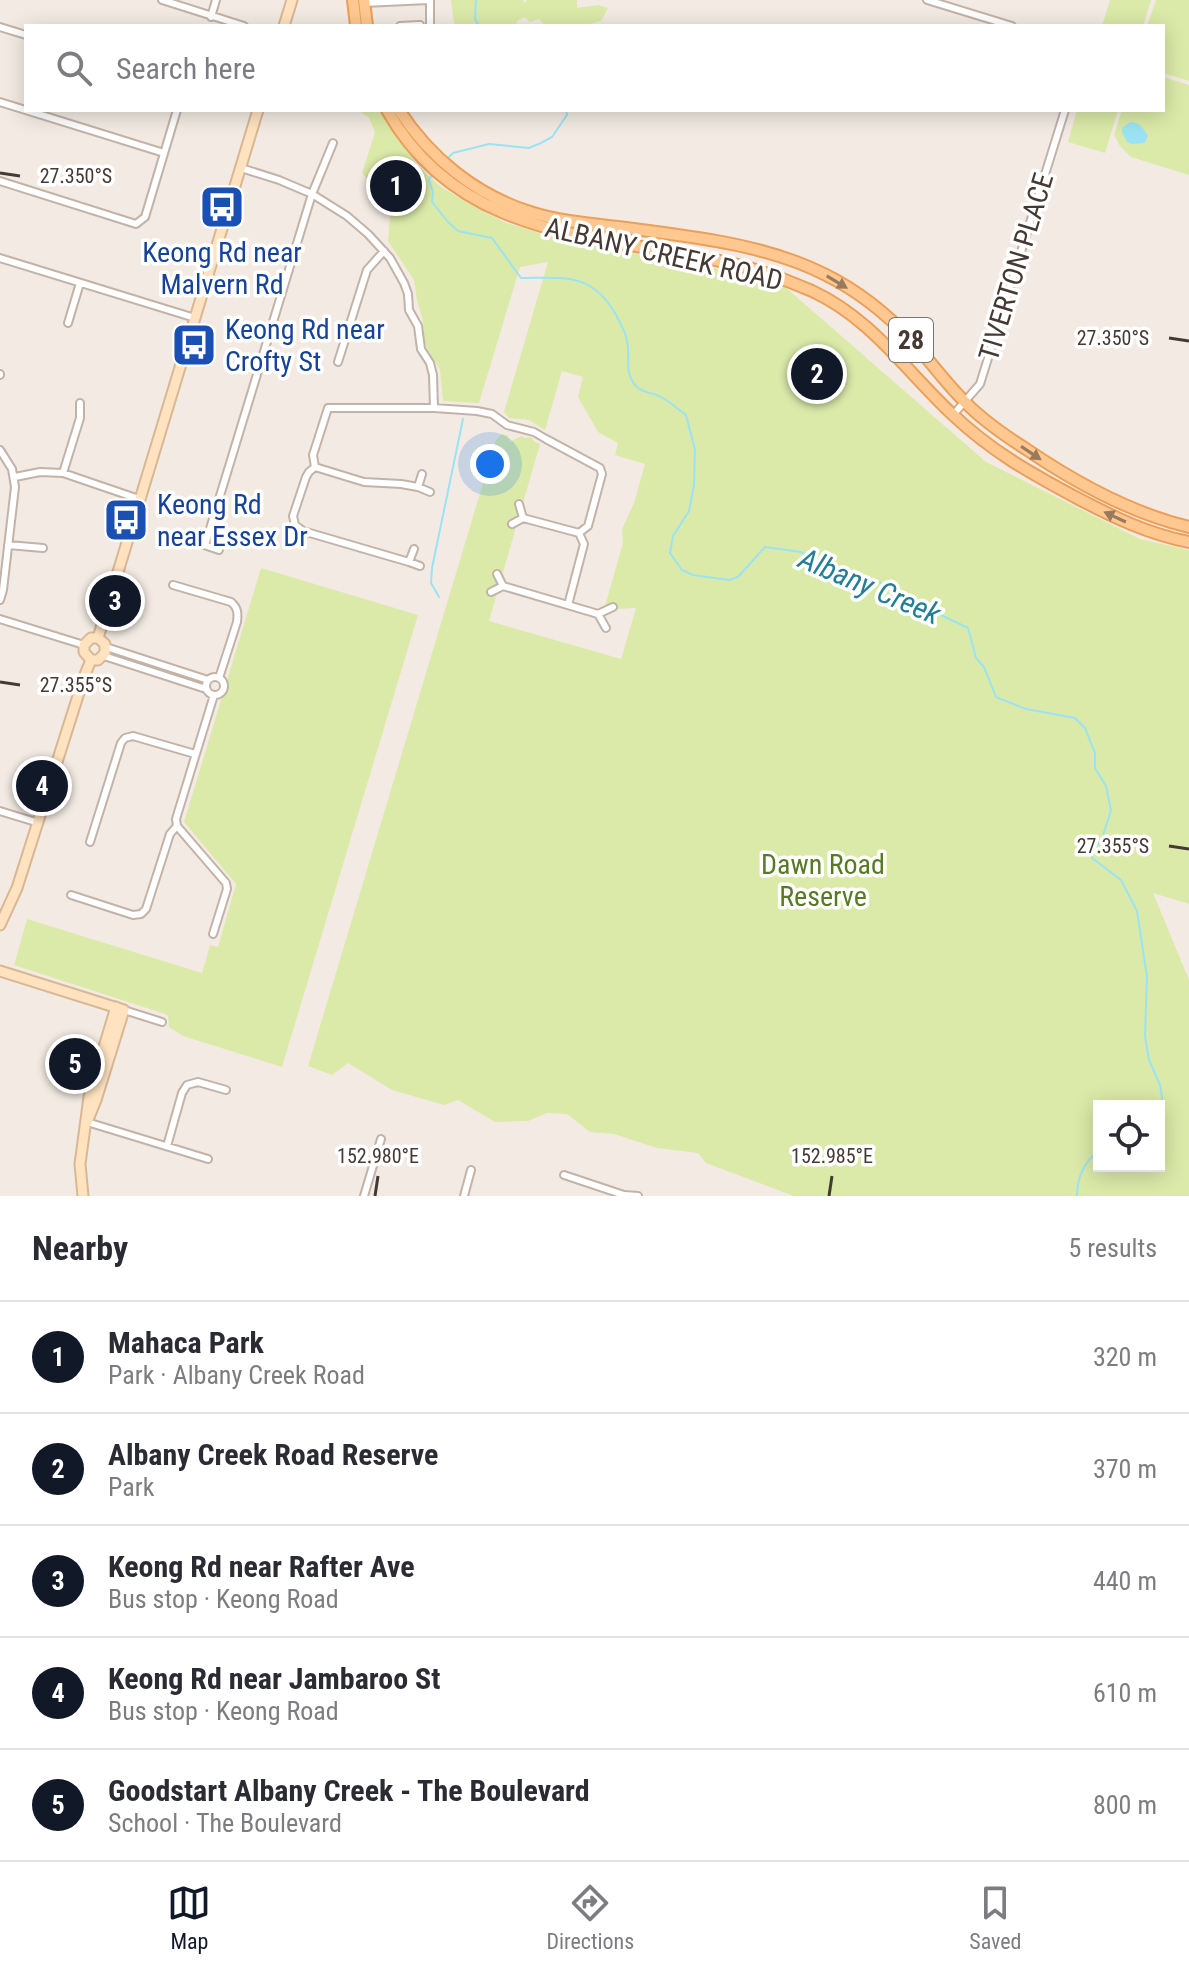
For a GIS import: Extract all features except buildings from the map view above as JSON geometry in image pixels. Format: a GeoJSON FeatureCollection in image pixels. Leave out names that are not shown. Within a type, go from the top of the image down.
{"type":"FeatureCollection","features":[{"type":"Feature","properties":{"kind":"main road"},"geometry":{"type":"LineString","coordinates":[[356,24],[360,1]]}},
{"type":"Feature","properties":{"kind":"main road"},"geometry":{"type":"LineString","coordinates":[[360,1],[366,24]]}},
{"type":"Feature","properties":{"kind":"main road","name":"ALBANY CREEK ROAD"},"geometry":{"type":"LineString","coordinates":[[388,112],[400,131],[466,194],[487,205],[543,228],[579,237],[769,273],[822,296],[879,337],[918,381],[995,451],[1111,515],[1158,535],[1189,542]]}},
{"type":"Feature","properties":{"kind":"main road","name":"ALBANY CREEK ROAD"},"geometry":{"type":"LineString","coordinates":[[400,112],[430,158]]}},
{"type":"Feature","properties":{"kind":"main road","name":"ALBANY CREEK ROAD"},"geometry":{"type":"LineString","coordinates":[[444,171],[529,211],[561,220],[737,245],[787,259],[825,275],[887,318],[911,340],[964,402],[992,426],[1062,472],[1146,515],[1189,527]]}},
{"type":"Feature","properties":{"kind":"street"},"geometry":{"type":"LineString","coordinates":[[162,0],[236,24]]}},
{"type":"Feature","properties":{"kind":"street"},"geometry":{"type":"LineString","coordinates":[[207,17],[216,0]]}},
{"type":"Feature","properties":{"kind":"street"},"geometry":{"type":"LineString","coordinates":[[285,24],[292,0]]}},
{"type":"Feature","properties":{"kind":"street"},"geometry":{"type":"LineString","coordinates":[[360,1],[429,0],[430,24]]}},
{"type":"Feature","properties":{"kind":"street"},"geometry":{"type":"LineString","coordinates":[[927,0],[1005,24]]}},
{"type":"Feature","properties":{"kind":"street"},"geometry":{"type":"LineString","coordinates":[[0,27],[24,34]]}},
{"type":"Feature","properties":{"kind":"street"},"geometry":{"type":"LineString","coordinates":[[0,102],[24,109]]}},
{"type":"Feature","properties":{"kind":"street"},"geometry":{"type":"LineString","coordinates":[[32,112],[164,153]]}},
{"type":"Feature","properties":{"kind":"street"},"geometry":{"type":"LineString","coordinates":[[0,181],[136,224],[145,217],[176,112]]}},
{"type":"Feature","properties":{"kind":"street"},"geometry":{"type":"LineString","coordinates":[[98,638],[257,112]]}},
{"type":"Feature","properties":{"kind":"street","name":"TIVERTON PLACE"},"geometry":{"type":"LineString","coordinates":[[953,415],[980,384],[1064,112]]}},
{"type":"Feature","properties":{"kind":"street"},"geometry":{"type":"LineString","coordinates":[[205,545],[312,194],[333,143]]}},
{"type":"Feature","properties":{"kind":"street"},"geometry":{"type":"LineString","coordinates":[[241,168],[312,194],[347,216],[384,251],[404,283],[409,310],[418,326],[421,349],[430,363],[434,408]]}},
{"type":"Feature","properties":{"kind":"street"},"geometry":{"type":"LineString","coordinates":[[338,362],[367,270],[384,251]]}},
{"type":"Feature","properties":{"kind":"street"},"geometry":{"type":"LineString","coordinates":[[0,258],[195,318]]}},
{"type":"Feature","properties":{"kind":"street"},"geometry":{"type":"LineString","coordinates":[[68,323],[80,283]]}},
{"type":"Feature","properties":{"kind":"street"},"geometry":{"type":"LineString","coordinates":[[63,473],[80,418],[80,403]]}},
{"type":"Feature","properties":{"kind":"street"},"geometry":{"type":"LineString","coordinates":[[315,467],[313,455],[328,408],[462,409],[492,414],[507,425],[541,435],[600,468],[602,474],[588,526],[579,533]]}},
{"type":"Feature","properties":{"kind":"street"},"geometry":{"type":"LineString","coordinates":[[0,450],[15,477],[0,600]]}},
{"type":"Feature","properties":{"kind":"street"},"geometry":{"type":"LineString","coordinates":[[315,467],[364,482],[401,484],[430,492]]}},
{"type":"Feature","properties":{"kind":"street"},"geometry":{"type":"LineString","coordinates":[[315,467],[306,477],[293,516],[299,529],[420,566]]}},
{"type":"Feature","properties":{"kind":"street"},"geometry":{"type":"LineString","coordinates":[[15,477],[40,472],[63,473],[139,499]]}},
{"type":"Feature","properties":{"kind":"street"},"geometry":{"type":"LineString","coordinates":[[418,487],[422,474]]}},
{"type":"Feature","properties":{"kind":"street"},"geometry":{"type":"LineString","coordinates":[[519,504],[523,518]]}},
{"type":"Feature","properties":{"kind":"street"},"geometry":{"type":"LineString","coordinates":[[512,524],[523,518],[579,533]]}},
{"type":"Feature","properties":{"kind":"street"},"geometry":{"type":"LineString","coordinates":[[568,605],[584,544],[579,533]]}},
{"type":"Feature","properties":{"kind":"street"},"geometry":{"type":"LineString","coordinates":[[192,541],[219,550]]}},
{"type":"Feature","properties":{"kind":"street"},"geometry":{"type":"LineString","coordinates":[[8,545],[43,548]]}},
{"type":"Feature","properties":{"kind":"street"},"geometry":{"type":"LineString","coordinates":[[409,562],[414,549]]}},
{"type":"Feature","properties":{"kind":"street"},"geometry":{"type":"LineString","coordinates":[[497,574],[503,586]]}},
{"type":"Feature","properties":{"kind":"street"},"geometry":{"type":"LineString","coordinates":[[173,585],[231,602],[236,607],[237,622],[219,678]]}},
{"type":"Feature","properties":{"kind":"street"},"geometry":{"type":"LineString","coordinates":[[491,592],[503,586],[598,614],[613,607]]}},
{"type":"Feature","properties":{"kind":"street"},"geometry":{"type":"LineString","coordinates":[[598,614],[606,628]]}},
{"type":"Feature","properties":{"kind":"street"},"geometry":{"type":"LineString","coordinates":[[0,619],[84,645]]}},
{"type":"Feature","properties":{"kind":"street"},"geometry":{"type":"LineString","coordinates":[[91,638],[98,638],[103,641],[105,652],[98,660],[91,660],[84,652],[84,645],[91,638]]}},
{"type":"Feature","properties":{"kind":"street"},"geometry":{"type":"LineString","coordinates":[[105,652],[208,680],[219,678],[223,682],[223,690],[214,695]]}},
{"type":"Feature","properties":{"kind":"street"},"geometry":{"type":"LineString","coordinates":[[105,652],[206,689],[214,695]]}},
{"type":"Feature","properties":{"kind":"street"},"geometry":{"type":"LineString","coordinates":[[0,925],[17,888],[91,660]]}},
{"type":"Feature","properties":{"kind":"street"},"geometry":{"type":"LineString","coordinates":[[206,689],[208,680]]}},
{"type":"Feature","properties":{"kind":"street"},"geometry":{"type":"LineString","coordinates":[[213,934],[227,889],[226,883],[177,826],[177,813],[214,695]]}},
{"type":"Feature","properties":{"kind":"street"},"geometry":{"type":"LineString","coordinates":[[90,842],[125,738],[133,736],[195,754]]}},
{"type":"Feature","properties":{"kind":"street"},"geometry":{"type":"LineString","coordinates":[[0,811],[39,823]]}},
{"type":"Feature","properties":{"kind":"street"},"geometry":{"type":"LineString","coordinates":[[71,895],[133,915],[141,914],[146,909],[170,834],[177,826]]}},
{"type":"Feature","properties":{"kind":"street"},"geometry":{"type":"LineString","coordinates":[[0,971],[162,1022]]}},
{"type":"Feature","properties":{"kind":"street"},"geometry":{"type":"LineString","coordinates":[[83,1196],[80,1164],[89,1097],[120,1008]]}},
{"type":"Feature","properties":{"kind":"street"},"geometry":{"type":"LineString","coordinates":[[167,1146],[187,1085],[198,1082],[226,1090]]}},
{"type":"Feature","properties":{"kind":"street"},"geometry":{"type":"LineString","coordinates":[[87,1122],[208,1159]]}},
{"type":"Feature","properties":{"kind":"street"},"geometry":{"type":"LineString","coordinates":[[364,1196],[381,1139]]}},
{"type":"Feature","properties":{"kind":"street"},"geometry":{"type":"LineString","coordinates":[[464,1196],[471,1170]]}},
{"type":"Feature","properties":{"kind":"street"},"geometry":{"type":"LineString","coordinates":[[564,1175],[625,1195],[638,1196]]}},
{"type":"Feature","properties":{"kind":"green space"},"geometry":{"type":"Polygon","coordinates":[[[451,0],[523,0],[525,3],[527,0],[577,0],[577,8],[598,5],[608,8],[601,21],[590,24],[543,24],[539,19],[530,22],[525,17],[516,24],[454,23],[451,0]]]}},
{"type":"Feature","properties":{"kind":"green space"},"geometry":{"type":"Polygon","coordinates":[[[1110,0],[1151,0],[1144,24],[1103,24],[1110,0]]]}},
{"type":"Feature","properties":{"kind":"green space"},"geometry":{"type":"Polygon","coordinates":[[[1156,0],[1189,0],[1189,81],[1165,74],[1165,24],[1148,24],[1156,0]]]}},
{"type":"Feature","properties":{"kind":"green space"},"geometry":{"type":"Polygon","coordinates":[[[1165,78],[1189,85],[1189,175],[1131,157],[1114,135],[1121,112],[1165,112],[1165,78]]]}},
{"type":"Feature","properties":{"kind":"green space","name":"Dawn Road Reserve"},"geometry":{"type":"Polygon","coordinates":[[[361,112],[382,112],[417,165],[441,187],[506,223],[605,248],[737,272],[784,286],[986,462],[1140,539],[1189,550],[1189,904],[1153,893],[1189,980],[1189,1196],[794,1196],[706,1163],[698,1153],[657,1148],[614,1134],[590,1132],[567,1114],[547,1113],[528,1121],[495,1122],[458,1100],[444,1105],[392,1090],[348,1063],[332,1075],[308,1066],[496,440],[502,434],[507,435],[510,442],[521,436],[531,437],[540,444],[489,621],[621,659],[636,608],[605,606],[623,543],[622,529],[634,503],[645,464],[615,455],[618,443],[598,432],[578,397],[583,377],[562,371],[545,430],[529,420],[509,418],[504,412],[548,262],[520,267],[479,403],[443,401],[440,370],[424,343],[423,321],[414,280],[388,241],[391,204],[362,173],[375,132],[369,118],[361,112]]]}},
{"type":"Feature","properties":{"kind":"green space"},"geometry":{"type":"Polygon","coordinates":[[[1076,112],[1117,112],[1105,153],[1068,142],[1076,112]]]}},
{"type":"Feature","properties":{"kind":"green space"},"geometry":{"type":"Polygon","coordinates":[[[261,568],[418,615],[282,1067],[183,1036],[169,1027],[165,1014],[14,965],[27,919],[202,973],[210,945],[218,947],[236,884],[184,822],[261,568]]]}},
{"type":"Feature","properties":{"kind":"water"},"geometry":{"type":"Polygon","coordinates":[[[1130,122],[1145,131],[1148,136],[1145,143],[1127,142],[1122,128],[1130,122]]]}},
{"type":"Feature","properties":{"kind":"waterway","name":"Albany Creek"},"geometry":{"type":"LineString","coordinates":[[476,0],[475,19],[478,24]]}},
{"type":"Feature","properties":{"kind":"waterway","name":"Albany Creek"},"geometry":{"type":"LineString","coordinates":[[448,158],[453,153],[489,144],[529,148],[552,137],[566,112]]}},
{"type":"Feature","properties":{"kind":"waterway","name":"Albany Creek"},"geometry":{"type":"LineString","coordinates":[[432,174],[429,180],[432,202],[448,222],[458,231],[492,238],[521,278],[576,280],[597,291],[607,301],[624,332],[631,380],[640,389],[658,395],[686,415],[695,450],[694,485],[689,511],[673,536],[670,553],[682,570],[693,575],[729,580],[738,577],[765,547],[801,552],[844,568],[886,585],[968,628],[976,658],[984,667],[996,697],[1026,709],[1075,718],[1085,728],[1095,753],[1095,768],[1106,786],[1111,810],[1092,858],[1121,880],[1137,911],[1147,977],[1145,1036],[1161,1100]]}},
{"type":"Feature","properties":{"kind":"waterway"},"geometry":{"type":"LineString","coordinates":[[439,597],[431,583],[432,568],[463,419]]}},
{"type":"Feature","properties":{"kind":"waterway","name":"Albany Creek"},"geometry":{"type":"LineString","coordinates":[[1077,1196],[1082,1170],[1093,1156]]}},
{"type":"Feature","properties":{"kind":"place","name":"Mahaca Park"},"geometry":{"type":"Point","coordinates":[396,186]}},
{"type":"Feature","properties":{"kind":"place","name":"Keong Rd near Malvern Rd"},"geometry":{"type":"Point","coordinates":[222,207]}},
{"type":"Feature","properties":{"kind":"place","name":"Keong Rd near Crofty St"},"geometry":{"type":"Point","coordinates":[194,345]}},
{"type":"Feature","properties":{"kind":"place","name":"Albany Creek Road Reserve"},"geometry":{"type":"Point","coordinates":[817,374]}},
{"type":"Feature","properties":{"kind":"place","name":"Keong Rd near Essex Dr"},"geometry":{"type":"Point","coordinates":[126,520]}},
{"type":"Feature","properties":{"kind":"place","name":"Keong Rd near Rafter Ave"},"geometry":{"type":"Point","coordinates":[115,601]}},
{"type":"Feature","properties":{"kind":"place","name":"Keong Rd near Jambaroo St"},"geometry":{"type":"Point","coordinates":[42,786]}},
{"type":"Feature","properties":{"kind":"place","name":"Goodstart Albany Creek - The Boulevard"},"geometry":{"type":"Point","coordinates":[75,1064]}}]}
